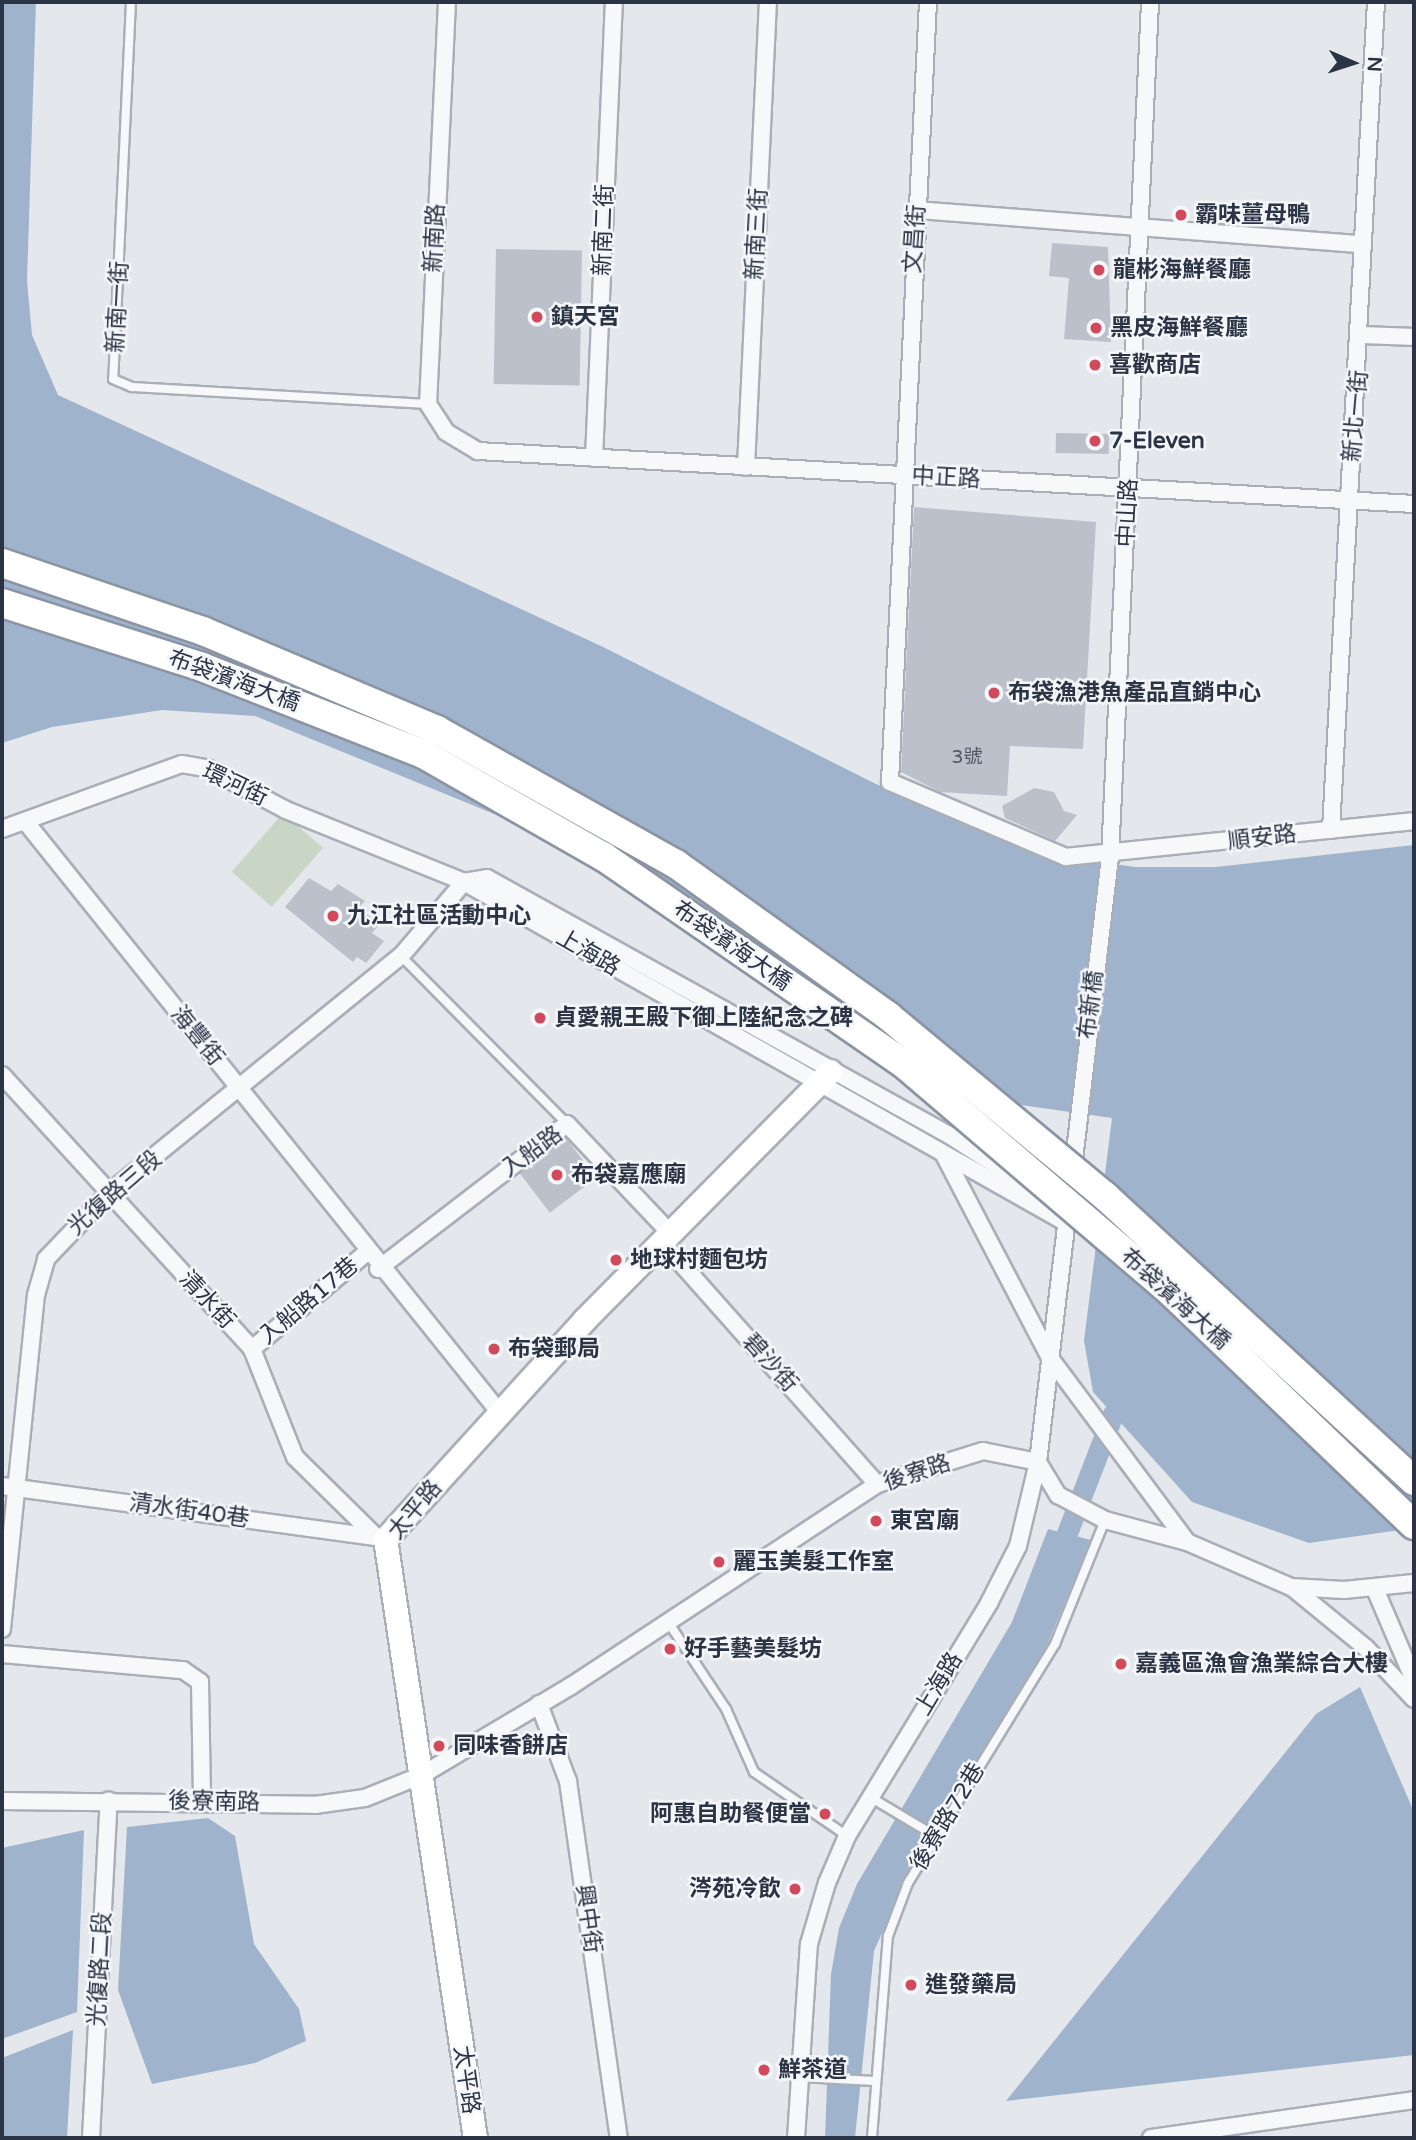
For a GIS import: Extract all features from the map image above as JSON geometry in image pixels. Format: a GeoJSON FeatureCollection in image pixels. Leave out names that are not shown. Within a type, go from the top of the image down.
{"type":"FeatureCollection","features":[{"type":"Feature","properties":{"kind":"highway","name":"布袋濱海大橋"},"geometry":{"type":"LineString","coordinates":[[2,563],[203,631],[437,730],[676,864],[888,1016],[1105,1196],[1414,1481]]}},
{"type":"Feature","properties":{"kind":"highway","name":"布袋濱海大橋"},"geometry":{"type":"LineString","coordinates":[[2,603],[202,667],[425,755],[604,857],[904,1064],[1172,1293],[1414,1525]]}},
{"type":"Feature","properties":{"kind":"main road","name":"太平路"},"geometry":{"type":"LineString","coordinates":[[475,2138],[422,1775],[380,1538],[666,1237],[823,1078]]}},
{"type":"Feature","properties":{"kind":"street","name":"新南路"},"geometry":{"type":"LineString","coordinates":[[428,404],[447,2]]}},
{"type":"Feature","properties":{"kind":"street","name":"新南二街"},"geometry":{"type":"LineString","coordinates":[[594,458],[614,2]]}},
{"type":"Feature","properties":{"kind":"street","name":"新南三街"},"geometry":{"type":"LineString","coordinates":[[746,467],[768,2]]}},
{"type":"Feature","properties":{"kind":"street","name":"文昌街"},"geometry":{"type":"LineString","coordinates":[[928,2],[902,476],[890,782],[1066,857],[1110,857]]}},
{"type":"Feature","properties":{"kind":"street","name":"中山路"},"geometry":{"type":"LineString","coordinates":[[1110,857],[1150,2]]}},
{"type":"Feature","properties":{"kind":"street","name":"新北一街"},"geometry":{"type":"LineString","coordinates":[[1331,830],[1349,501],[1363,335],[1363,244],[1376,2]]}},
{"type":"Feature","properties":{"kind":"street"},"geometry":{"type":"LineString","coordinates":[[917,210],[1363,244]]}},
{"type":"Feature","properties":{"kind":"street"},"geometry":{"type":"LineString","coordinates":[[1363,335],[1414,337]]}},
{"type":"Feature","properties":{"kind":"street","name":"中正路"},"geometry":{"type":"LineString","coordinates":[[428,404],[446,432],[478,451],[1414,504]]}},
{"type":"Feature","properties":{"kind":"street","name":"環河街"},"geometry":{"type":"LineString","coordinates":[[2,829],[182,764],[209,769],[324,827],[464,882]]}},
{"type":"Feature","properties":{"kind":"street","name":"海豐街"},"geometry":{"type":"LineString","coordinates":[[25,821],[366,1253]]}},
{"type":"Feature","properties":{"kind":"street","name":"順安路"},"geometry":{"type":"LineString","coordinates":[[1110,857],[1414,821]]}},
{"type":"Feature","properties":{"kind":"street","name":"布新橋"},"geometry":{"type":"LineString","coordinates":[[1072,1153],[1110,857]]}},
{"type":"Feature","properties":{"kind":"street","name":"光復路三段"},"geometry":{"type":"LineString","coordinates":[[2,1629],[9,1487],[36,1295],[46,1259],[108,1194],[401,956],[464,882]]}},
{"type":"Feature","properties":{"kind":"street","name":"上海路"},"geometry":{"type":"LineString","coordinates":[[464,882],[823,1078],[990,1161],[1047,1199],[1065,1222]]}},
{"type":"Feature","properties":{"kind":"street","name":"清水街"},"geometry":{"type":"LineString","coordinates":[[2,1075],[252,1349],[295,1457],[380,1538]]}},
{"type":"Feature","properties":{"kind":"street","name":"上海路"},"geometry":{"type":"LineString","coordinates":[[823,1078],[944,1155],[1065,1222]]}},
{"type":"Feature","properties":{"kind":"street","name":"入船路"},"geometry":{"type":"LineString","coordinates":[[379,1269],[567,1124],[666,1237]]}},
{"type":"Feature","properties":{"kind":"street","name":"上海路"},"geometry":{"type":"LineString","coordinates":[[796,2138],[809,1944],[847,1836],[1012,1557],[1038,1462],[1072,1153]]}},
{"type":"Feature","properties":{"kind":"street"},"geometry":{"type":"LineString","coordinates":[[944,1155],[1050,1358],[1187,1542]]}},
{"type":"Feature","properties":{"kind":"street","name":"碧沙街"},"geometry":{"type":"LineString","coordinates":[[666,1237],[877,1484]]}},
{"type":"Feature","properties":{"kind":"street"},"geometry":{"type":"LineString","coordinates":[[366,1253],[500,1413]]}},
{"type":"Feature","properties":{"kind":"street","name":"入船路17巷"},"geometry":{"type":"LineString","coordinates":[[252,1349],[366,1253]]}},
{"type":"Feature","properties":{"kind":"street","name":"後寮路"},"geometry":{"type":"LineString","coordinates":[[422,1775],[668,1622],[877,1484],[984,1451],[1038,1462]]}},
{"type":"Feature","properties":{"kind":"street"},"geometry":{"type":"LineString","coordinates":[[1038,1462],[1058,1495],[1105,1520],[1187,1542],[1291,1587],[1366,1648],[1414,1699]]}},
{"type":"Feature","properties":{"kind":"street","name":"清水街40巷"},"geometry":{"type":"LineString","coordinates":[[9,1487],[380,1538]]}},
{"type":"Feature","properties":{"kind":"street"},"geometry":{"type":"LineString","coordinates":[[1291,1587],[1375,1589],[1414,1585]]}},
{"type":"Feature","properties":{"kind":"street"},"geometry":{"type":"LineString","coordinates":[[1375,1589],[1414,1680]]}},
{"type":"Feature","properties":{"kind":"street"},"geometry":{"type":"LineString","coordinates":[[2,1654],[183,1670],[200,1682],[202,1802]]}},
{"type":"Feature","properties":{"kind":"street","name":"興中街"},"geometry":{"type":"LineString","coordinates":[[539,1704],[568,1781],[620,2138]]}},
{"type":"Feature","properties":{"kind":"street","name":"後寮南路"},"geometry":{"type":"LineString","coordinates":[[2,1801],[109,1800],[315,1805],[365,1798],[422,1775]]}},
{"type":"Feature","properties":{"kind":"street","name":"光復路二段"},"geometry":{"type":"LineString","coordinates":[[91,2138],[109,1800]]}},
{"type":"Feature","properties":{"kind":"street"},"geometry":{"type":"LineString","coordinates":[[1151,2138],[1414,2100]]}},
{"type":"Feature","properties":{"kind":"lane","name":"新南一街"},"geometry":{"type":"LineString","coordinates":[[131,2],[113,379],[132,387],[428,404]]}},
{"type":"Feature","properties":{"kind":"lane"},"geometry":{"type":"LineString","coordinates":[[401,956],[567,1124]]}},
{"type":"Feature","properties":{"kind":"lane","name":"後寮路72巷"},"geometry":{"type":"LineString","coordinates":[[872,2138],[888,1936],[908,1883],[1055,1644],[1105,1520]]}},
{"type":"Feature","properties":{"kind":"lane"},"geometry":{"type":"LineString","coordinates":[[668,1622],[726,1709],[754,1772],[847,1836]]}},
{"type":"Feature","properties":{"kind":"lane"},"geometry":{"type":"LineString","coordinates":[[870,1797],[937,1837]]}},
{"type":"Feature","properties":{"kind":"lane"},"geometry":{"type":"LineString","coordinates":[[800,2077],[875,2081]]}},
{"type":"Feature","properties":{"kind":"green space"},"geometry":{"type":"Polygon","coordinates":[[[283,813],[323,848],[272,907],[232,872],[283,813]]]}},
{"type":"Feature","properties":{"kind":"water"},"geometry":{"type":"Polygon","coordinates":[[[2,2],[36,2],[27,281],[32,335],[58,395],[601,646],[876,784],[1066,857],[1135,867],[1216,867],[1414,845],[1414,1528],[1309,1543],[1192,1502],[1093,1392],[1084,1341],[1112,1118],[979,1099],[538,832],[255,716],[162,710],[52,727],[2,743],[2,2]]]}},
{"type":"Feature","properties":{"kind":"water"},"geometry":{"type":"Polygon","coordinates":[[[1048,1529],[1091,1540],[1047,1645],[911,1868],[874,1951],[855,2138],[825,2138],[831,1974],[839,1928],[857,1884],[1012,1622],[1048,1529]]]}},
{"type":"Feature","properties":{"kind":"water"},"geometry":{"type":"Polygon","coordinates":[[[1360,1687],[1414,1812],[1414,2055],[1006,2101],[1316,1714],[1360,1687]]]}},
{"type":"Feature","properties":{"kind":"water"},"geometry":{"type":"Polygon","coordinates":[[[208,1818],[235,1836],[254,1944],[299,2009],[306,2041],[255,2063],[152,2084],[118,1990],[127,1827],[208,1818]]]}},
{"type":"Feature","properties":{"kind":"water"},"geometry":{"type":"Polygon","coordinates":[[[84,1830],[77,2012],[2,2039],[2,1848],[84,1830]]]}},
{"type":"Feature","properties":{"kind":"water"},"geometry":{"type":"Polygon","coordinates":[[[73,2030],[67,2138],[2,2138],[2,2058],[73,2030]]]}},
{"type":"Feature","properties":{"kind":"building"},"geometry":{"type":"Polygon","coordinates":[[[1052,243],[1108,247],[1111,342],[1064,339],[1069,278],[1049,276],[1052,243]]]}},
{"type":"Feature","properties":{"kind":"building","name":"鎮天宮"},"geometry":{"type":"Polygon","coordinates":[[[496,249],[582,251],[580,385],[494,384],[496,249]]]}},
{"type":"Feature","properties":{"kind":"building"},"geometry":{"type":"Polygon","coordinates":[[[1056,433],[1109,434],[1109,454],[1056,453],[1056,433]]]}},
{"type":"Feature","properties":{"kind":"building","name":"布袋漁港魚產品直銷中心"},"geometry":{"type":"Polygon","coordinates":[[[914,507],[1096,522],[1083,749],[1010,746],[1007,796],[940,792],[901,772],[914,507]]]}},
{"type":"Feature","properties":{"kind":"building"},"geometry":{"type":"Polygon","coordinates":[[[1034,788],[1054,792],[1064,811],[1077,815],[1055,841],[1005,818],[1002,806],[1034,788]]]}},
{"type":"Feature","properties":{"kind":"building","name":"九江社區活動中心"},"geometry":{"type":"Polygon","coordinates":[[[309,878],[331,891],[338,884],[365,901],[358,908],[380,924],[372,933],[384,941],[366,963],[357,957],[353,962],[285,907],[309,878]]]}},
{"type":"Feature","properties":{"kind":"building","name":"布袋嘉應廟"},"geometry":{"type":"Polygon","coordinates":[[[566,1138],[596,1178],[550,1213],[520,1173],[566,1138]]]}},
{"type":"Feature","properties":{"kind":"waterway"},"geometry":{"type":"LineString","coordinates":[[1057,1559],[1113,1414]]}},
{"type":"Feature","properties":{"kind":"place","name":"霸味薑母鴨"},"geometry":{"type":"Point","coordinates":[1181,215]}},
{"type":"Feature","properties":{"kind":"place","name":"龍彬海鮮餐廳"},"geometry":{"type":"Point","coordinates":[1099,270]}},
{"type":"Feature","properties":{"kind":"place","name":"鎮天宮"},"geometry":{"type":"Point","coordinates":[537,317]}},
{"type":"Feature","properties":{"kind":"place","name":"黑皮海鮮餐廳"},"geometry":{"type":"Point","coordinates":[1096,328]}},
{"type":"Feature","properties":{"kind":"place","name":"喜歡商店"},"geometry":{"type":"Point","coordinates":[1095,365]}},
{"type":"Feature","properties":{"kind":"place","name":"7-Eleven"},"geometry":{"type":"Point","coordinates":[1095,441]}},
{"type":"Feature","properties":{"kind":"place","name":"布袋漁港魚產品直銷中心"},"geometry":{"type":"Point","coordinates":[994,693]}},
{"type":"Feature","properties":{"kind":"place","name":"九江社區活動中心"},"geometry":{"type":"Point","coordinates":[333,916]}},
{"type":"Feature","properties":{"kind":"place","name":"貞愛親王殿下御上陸紀念之碑"},"geometry":{"type":"Point","coordinates":[540,1018]}},
{"type":"Feature","properties":{"kind":"place","name":"布袋嘉應廟"},"geometry":{"type":"Point","coordinates":[557,1175]}},
{"type":"Feature","properties":{"kind":"place","name":"地球村麵包坊"},"geometry":{"type":"Point","coordinates":[616,1260]}},
{"type":"Feature","properties":{"kind":"place","name":"布袋郵局"},"geometry":{"type":"Point","coordinates":[494,1349]}},
{"type":"Feature","properties":{"kind":"place","name":"東宮廟"},"geometry":{"type":"Point","coordinates":[876,1521]}},
{"type":"Feature","properties":{"kind":"place","name":"麗玉美髮工作室"},"geometry":{"type":"Point","coordinates":[719,1562]}},
{"type":"Feature","properties":{"kind":"place","name":"好手藝美髮坊"},"geometry":{"type":"Point","coordinates":[670,1649]}},
{"type":"Feature","properties":{"kind":"place","name":"嘉義區漁會漁業綜合大樓"},"geometry":{"type":"Point","coordinates":[1121,1664]}},
{"type":"Feature","properties":{"kind":"place","name":"同味香餅店"},"geometry":{"type":"Point","coordinates":[439,1746]}},
{"type":"Feature","properties":{"kind":"place","name":"阿惠自助餐便當"},"geometry":{"type":"Point","coordinates":[825,1814]}},
{"type":"Feature","properties":{"kind":"place","name":"涔苑冷飲"},"geometry":{"type":"Point","coordinates":[795,1889]}},
{"type":"Feature","properties":{"kind":"place","name":"進發藥局"},"geometry":{"type":"Point","coordinates":[911,1985]}},
{"type":"Feature","properties":{"kind":"place","name":"鮮茶道"},"geometry":{"type":"Point","coordinates":[764,2070]}}]}
